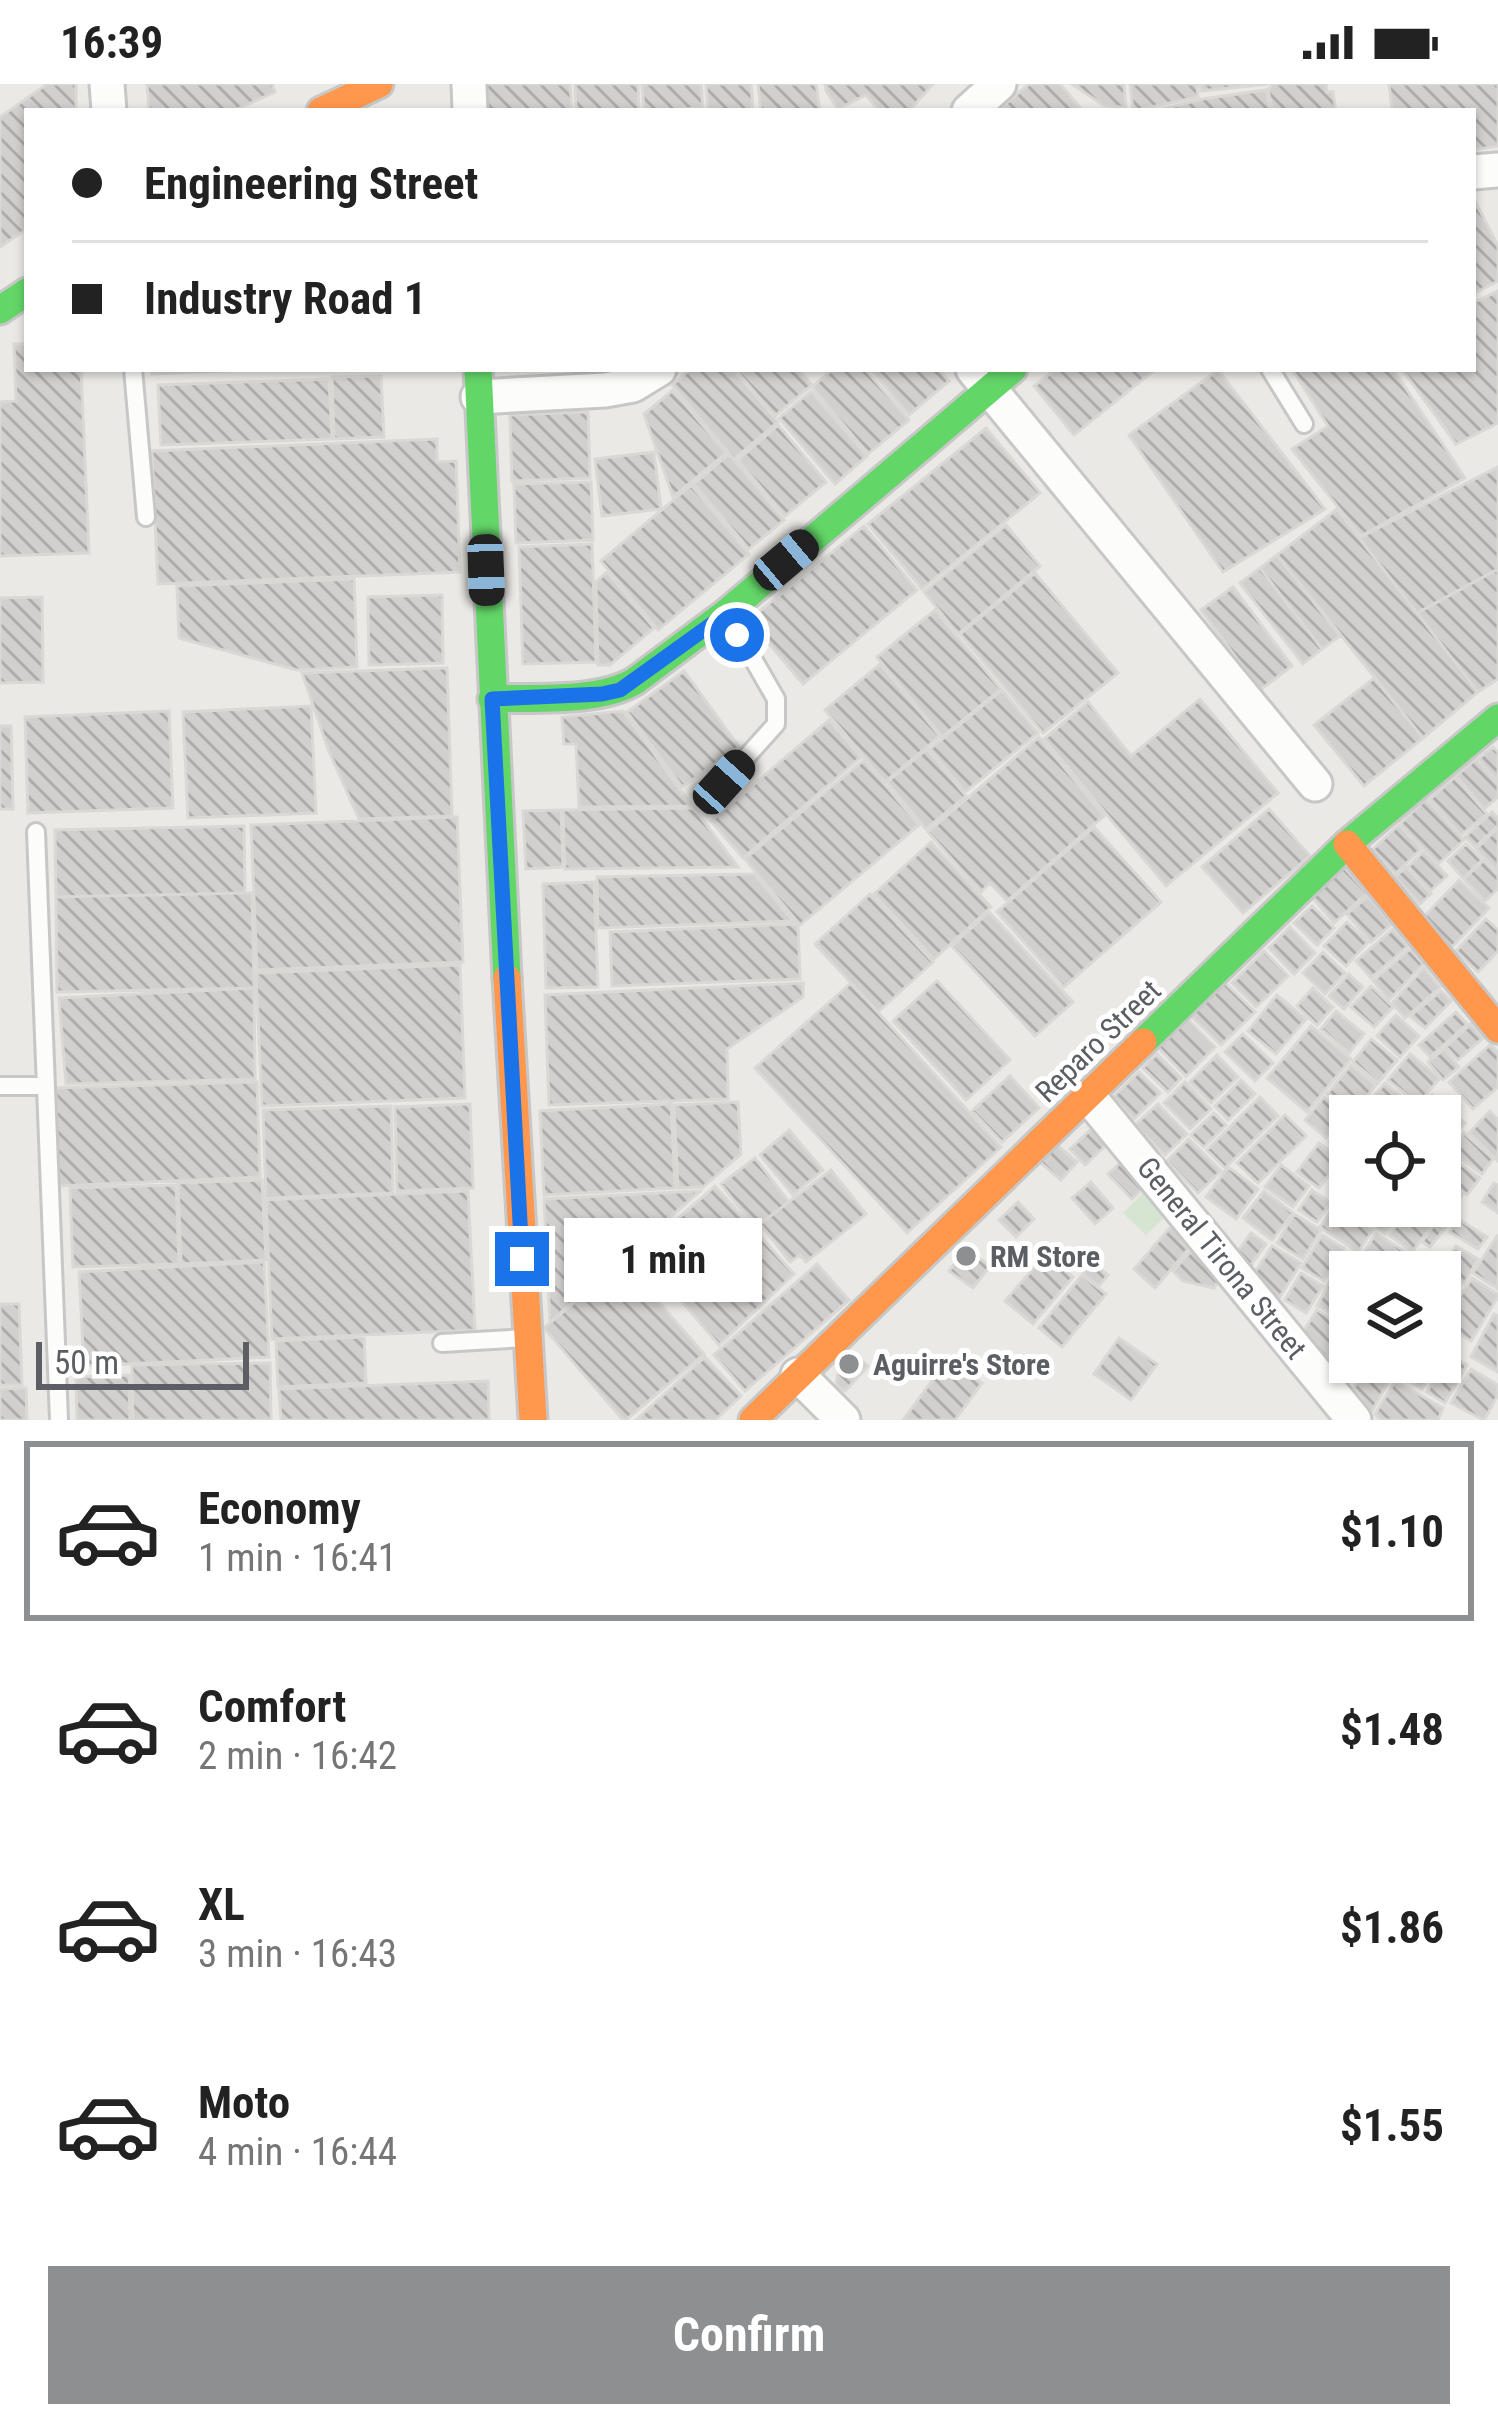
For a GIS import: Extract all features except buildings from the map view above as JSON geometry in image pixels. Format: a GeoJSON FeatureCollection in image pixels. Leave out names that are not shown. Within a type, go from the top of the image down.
{"type":"FeatureCollection","features":[{"type":"Feature","properties":{"kind":"street"},"geometry":{"type":"LineString","coordinates":[[972,108],[999,84]]}},
{"type":"Feature","properties":{"kind":"street"},"geometry":{"type":"LineString","coordinates":[[326,108],[365,87]]}},
{"type":"Feature","properties":{"kind":"street"},"geometry":{"type":"LineString","coordinates":[[533,1420],[478,383],[605,390],[633,385],[654,372]]}},
{"type":"Feature","properties":{"kind":"street"},"geometry":{"type":"LineString","coordinates":[[492,699],[620,690],[727,613],[992,376],[1315,784]]}},
{"type":"Feature","properties":{"kind":"street","name":"Reparo Street"},"geometry":{"type":"LineString","coordinates":[[752,1420],[1347,844],[1498,718]]}},
{"type":"Feature","properties":{"kind":"street"},"geometry":{"type":"LineString","coordinates":[[1347,844],[1498,1029]]}},
{"type":"Feature","properties":{"kind":"street","name":"General Tirona Street"},"geometry":{"type":"LineString","coordinates":[[1089,1097],[1354,1420]]}},
{"type":"Feature","properties":{"kind":"street"},"geometry":{"type":"LineString","coordinates":[[798,1376],[843,1420]]}},
{"type":"Feature","properties":{"kind":"lane"},"geometry":{"type":"LineString","coordinates":[[133,372],[146,517]]}},
{"type":"Feature","properties":{"kind":"lane"},"geometry":{"type":"LineString","coordinates":[[1272,372],[1304,424]]}},
{"type":"Feature","properties":{"kind":"lane"},"geometry":{"type":"LineString","coordinates":[[724,782],[776,724],[776,699],[727,613]]}},
{"type":"Feature","properties":{"kind":"lane"},"geometry":{"type":"LineString","coordinates":[[36,832],[58,1420]]}},
{"type":"Feature","properties":{"kind":"lane"},"geometry":{"type":"LineString","coordinates":[[0,1086],[46,1086]]}},
{"type":"Feature","properties":{"kind":"lane"},"geometry":{"type":"LineString","coordinates":[[442,1343],[526,1338]]}},
{"type":"Feature","properties":{"kind":"green space"},"geometry":{"type":"Polygon","coordinates":[[[1146,1190],[1169,1213],[1146,1235],[1123,1213],[1146,1190]]]}},
{"type":"Feature","properties":{"kind":"traffic: fast"},"geometry":{"type":"LineString","coordinates":[[0,310],[24,294]]}},
{"type":"Feature","properties":{"kind":"traffic: fast"},"geometry":{"type":"LineString","coordinates":[[478,372],[507,978]]}},
{"type":"Feature","properties":{"kind":"traffic: fast"},"geometry":{"type":"LineString","coordinates":[[492,699],[585,696],[635,681],[726,613],[1009,372]]}},
{"type":"Feature","properties":{"kind":"traffic: fast"},"geometry":{"type":"LineString","coordinates":[[1143,1042],[1347,844],[1498,718]]}},
{"type":"Feature","properties":{"kind":"traffic: slow"},"geometry":{"type":"LineString","coordinates":[[327,108],[379,84]]}},
{"type":"Feature","properties":{"kind":"traffic: slow"},"geometry":{"type":"LineString","coordinates":[[1347,844],[1498,1029]]}},
{"type":"Feature","properties":{"kind":"traffic: slow"},"geometry":{"type":"LineString","coordinates":[[507,978],[533,1420]]}},
{"type":"Feature","properties":{"kind":"traffic: slow"},"geometry":{"type":"LineString","coordinates":[[753,1420],[1143,1042]]}},
{"type":"Feature","properties":{"kind":"place","name":"RM Store"},"geometry":{"type":"Point","coordinates":[966,1256]}},
{"type":"Feature","properties":{"kind":"place","name":"Aguirre's Store"},"geometry":{"type":"Point","coordinates":[849,1364]}},
{"type":"Feature","properties":{"kind":"route"},"geometry":{"type":"LineString","coordinates":[[522,1259],[492,699],[620,690],[727,613],[737,635]]}}]}
